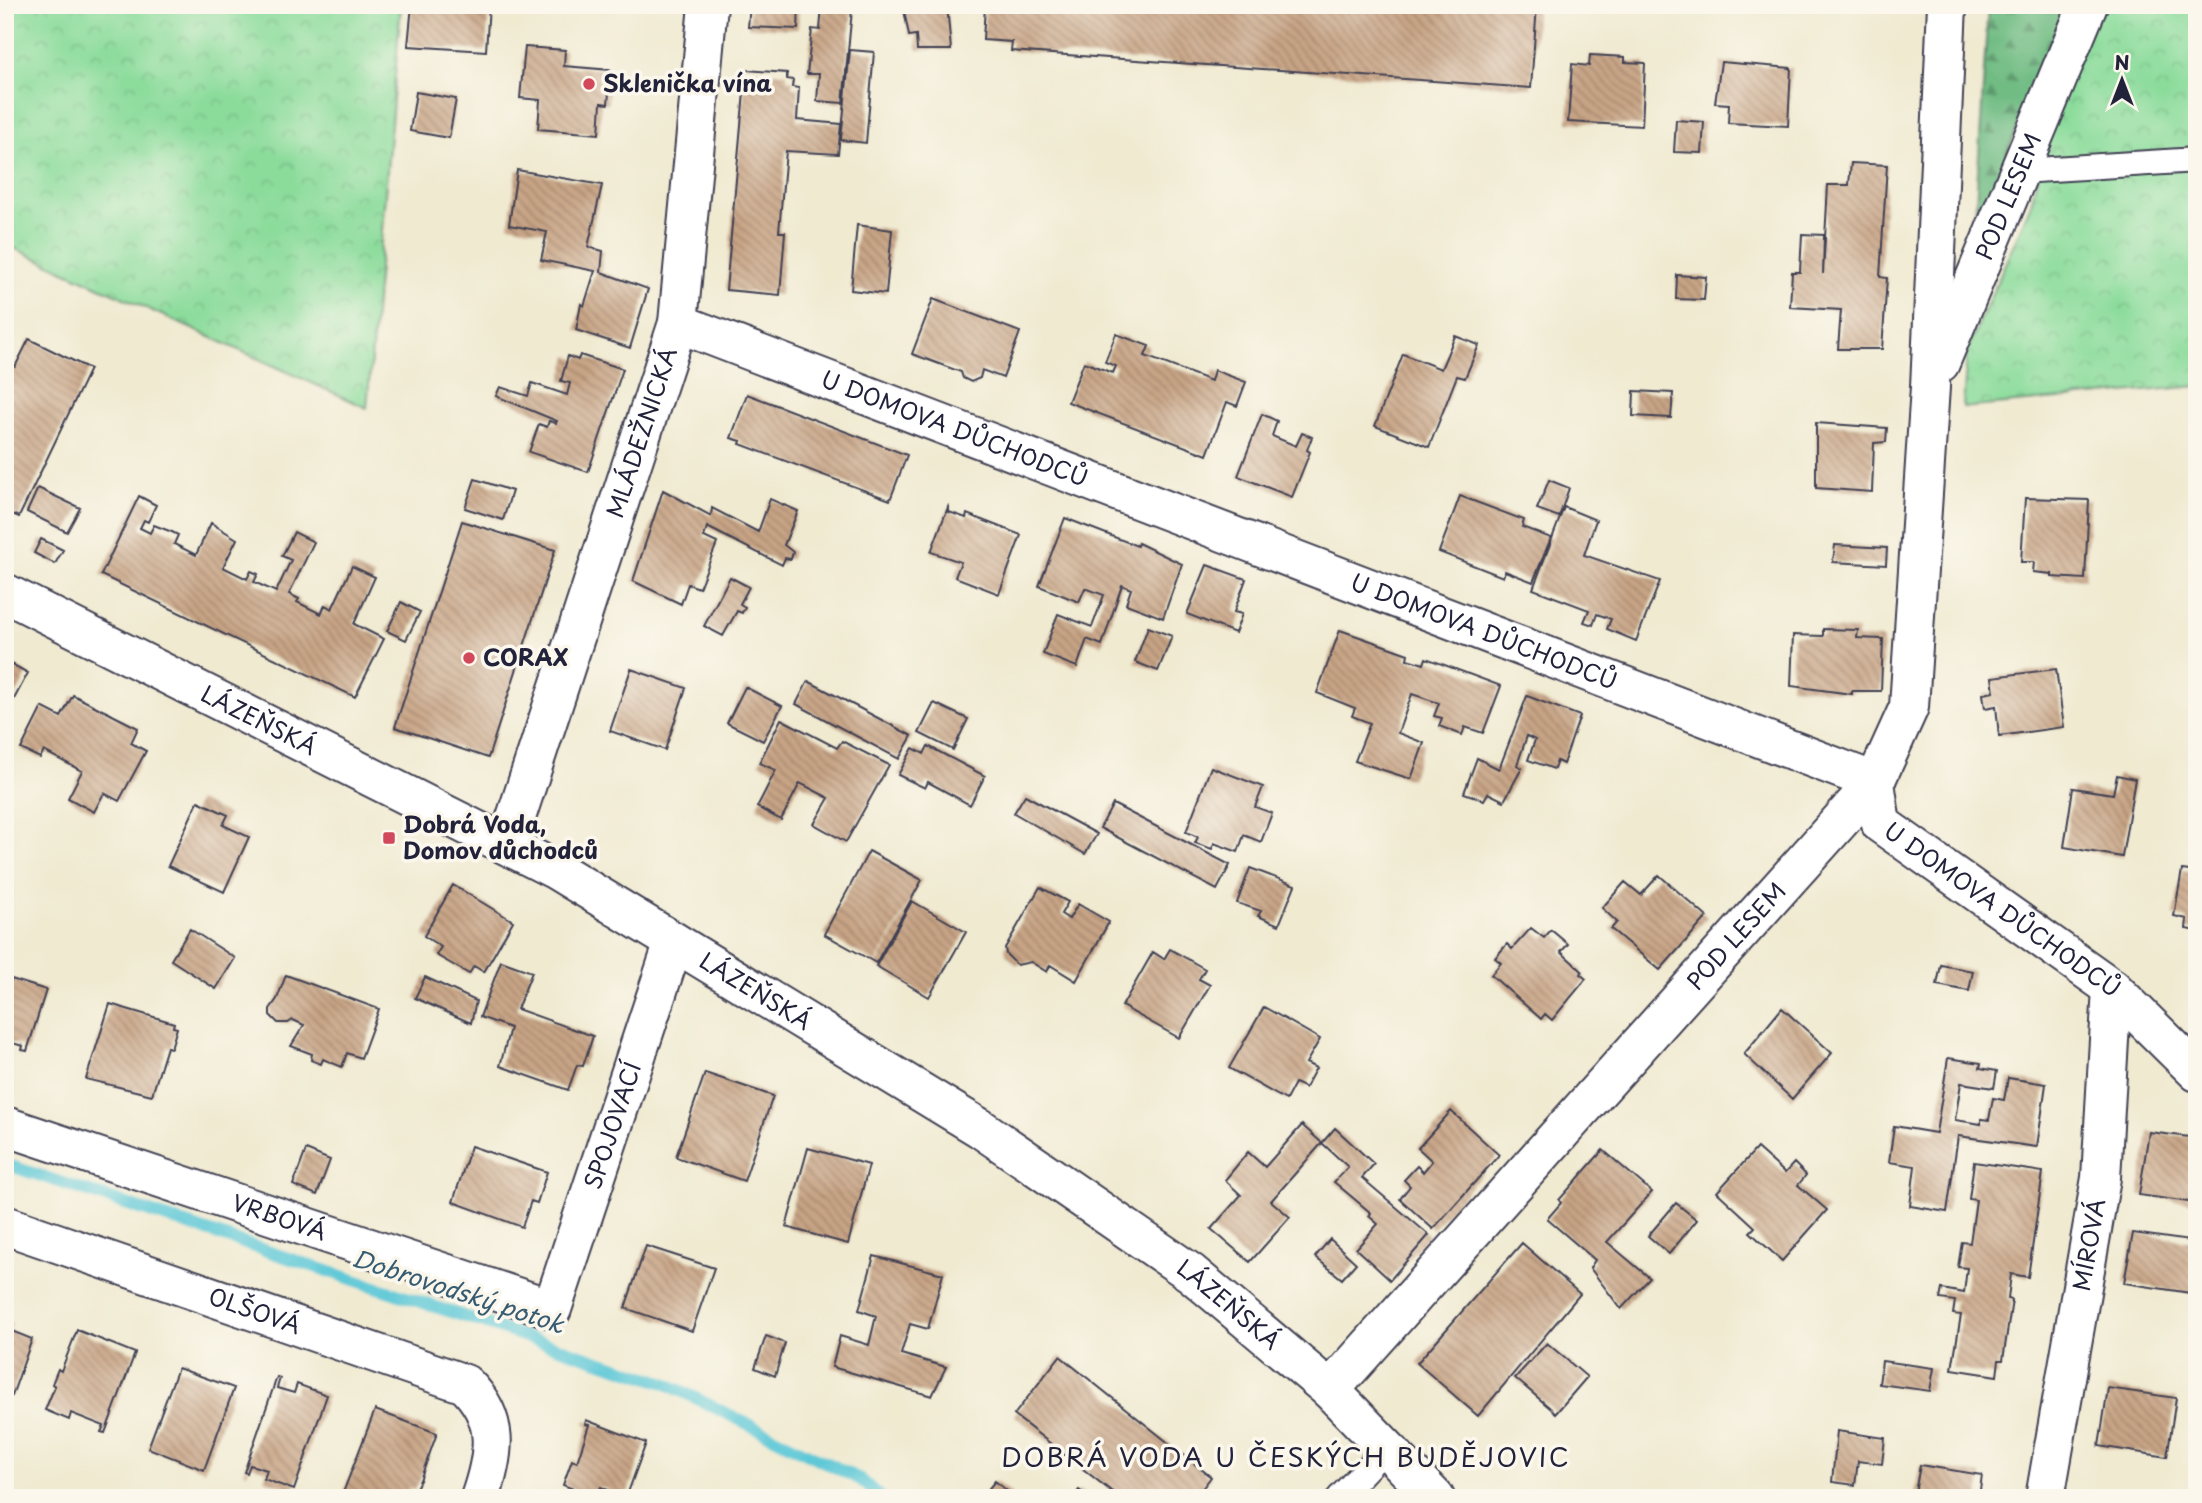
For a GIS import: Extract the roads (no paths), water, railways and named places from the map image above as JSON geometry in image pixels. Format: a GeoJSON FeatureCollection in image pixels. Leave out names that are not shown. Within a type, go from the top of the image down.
{"type":"FeatureCollection","features":[{"type":"Feature","properties":{"kind":"street","name":"MLÁDEŽNICKÁ"},"geometry":{"type":"LineString","coordinates":[[507,845],[678,323],[708,5]]}},
{"type":"Feature","properties":{"kind":"street","name":"POD LESEM"},"geometry":{"type":"LineString","coordinates":[[1330,1390],[1875,782],[1909,707],[1930,387],[1947,5]]}},
{"type":"Feature","properties":{"kind":"street","name":"POD LESEM"},"geometry":{"type":"LineString","coordinates":[[1930,387],[2088,5]]}},
{"type":"Feature","properties":{"kind":"street","name":"U DOMOVA DŮCHODCŮ"},"geometry":{"type":"LineString","coordinates":[[678,323],[1875,782],[1881,824],[2112,988],[2197,1072]]}},
{"type":"Feature","properties":{"kind":"street","name":"LÁZEŇSKÁ"},"geometry":{"type":"LineString","coordinates":[[5,593],[556,870],[980,1128],[1191,1273],[1330,1390],[1435,1498]]}},
{"type":"Feature","properties":{"kind":"street","name":"SPOJOVACÍ"},"geometry":{"type":"LineString","coordinates":[[552,1309],[674,942]]}},
{"type":"Feature","properties":{"kind":"street","name":"MÍROVÁ"},"geometry":{"type":"LineString","coordinates":[[2045,1498],[2101,1178],[2112,988]]}},
{"type":"Feature","properties":{"kind":"street","name":"VRBOVÁ"},"geometry":{"type":"LineString","coordinates":[[5,1126],[552,1309]]}},
{"type":"Feature","properties":{"kind":"street","name":"OLŠOVÁ"},"geometry":{"type":"LineString","coordinates":[[5,1225],[465,1384],[489,1415],[491,1464],[480,1498]]}},
{"type":"Feature","properties":{"kind":"lane"},"geometry":{"type":"LineString","coordinates":[[2020,171],[2197,160]]}},
{"type":"Feature","properties":{"kind":"lane"},"geometry":{"type":"LineString","coordinates":[[1339,1498],[1387,1448]]}},
{"type":"Feature","properties":{"kind":"waterway","name":"Dobrovodský potok"},"geometry":{"type":"LineString","coordinates":[[5,1164],[665,1383],[861,1480],[881,1498]]}},
{"type":"Feature","properties":{"kind":"place","name":"Sklenička vína"},"geometry":{"type":"Point","coordinates":[589,84]}},
{"type":"Feature","properties":{"kind":"place","name":"CORAX"},"geometry":{"type":"Point","coordinates":[469,658]}},
{"type":"Feature","properties":{"kind":"place","name":"Dobrá Voda, Domov důchodců"},"geometry":{"type":"Point","coordinates":[389,838]}},
{"type":"Feature","properties":{"kind":"district","name":"DOBRÁ VODA U ČESKÝCH BUDĚJOVIC"},"geometry":{"type":"Point","coordinates":[1286,1458]}}]}
